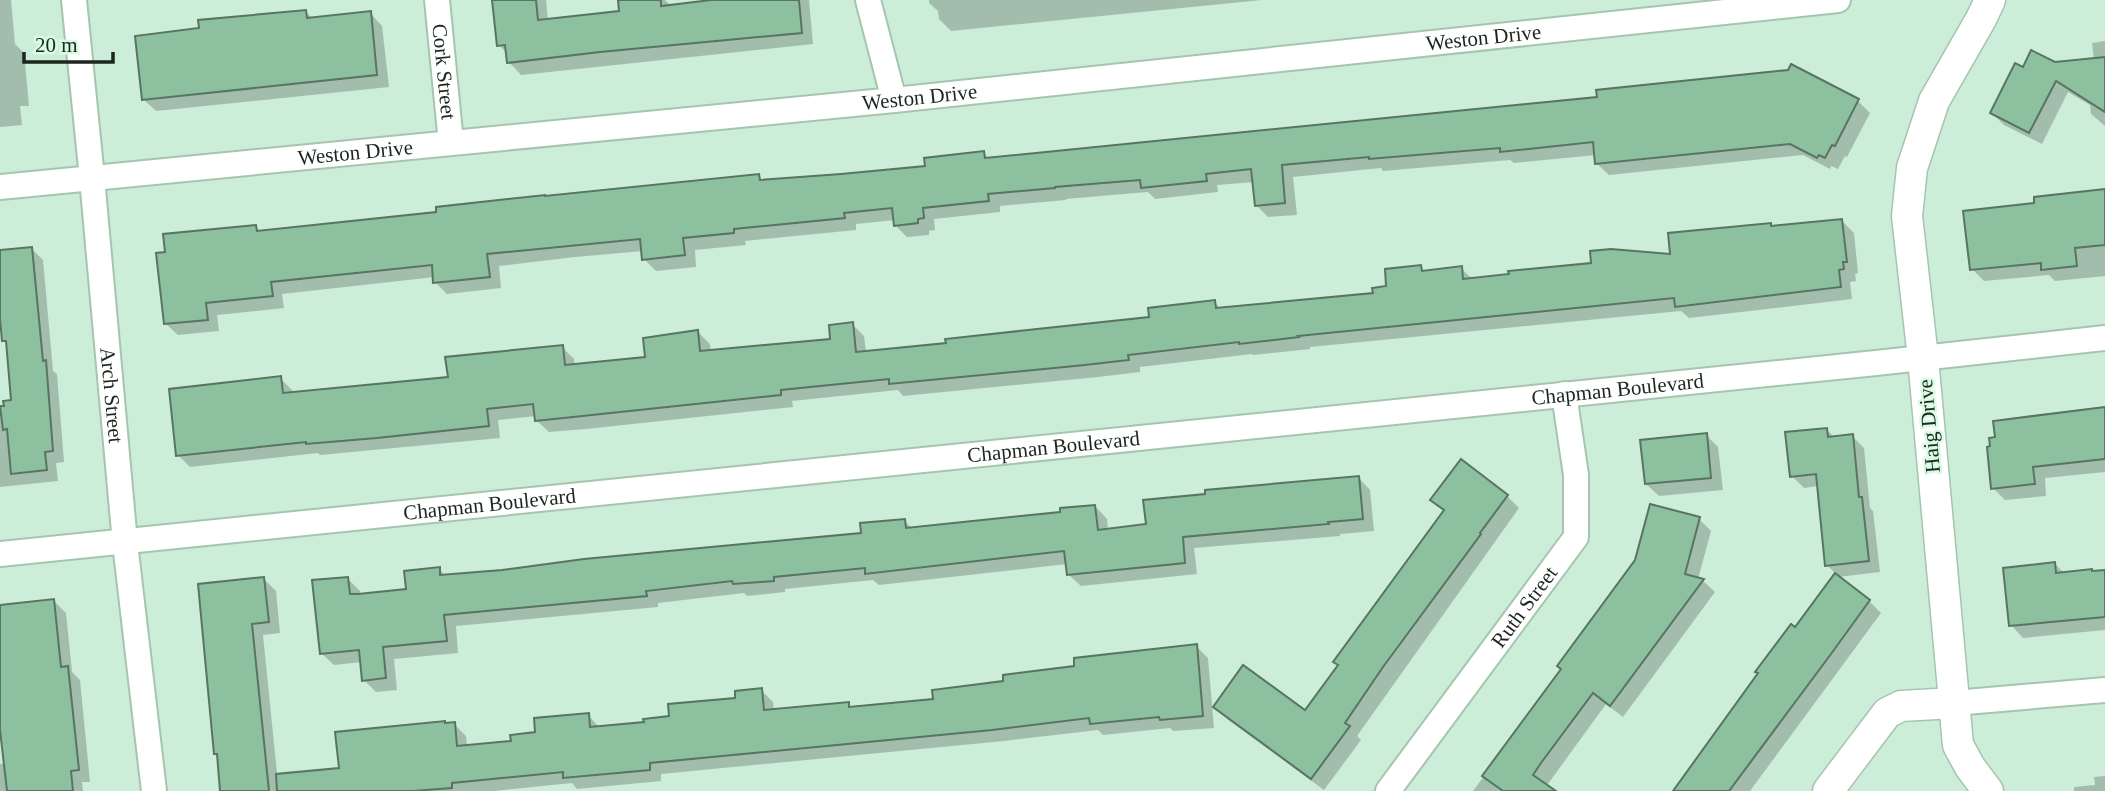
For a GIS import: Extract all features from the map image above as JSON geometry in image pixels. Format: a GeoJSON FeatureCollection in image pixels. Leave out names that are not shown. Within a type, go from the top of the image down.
{"type":"FeatureCollection","features":[{"type":"Feature","properties":{"kind":"street","name":"Arch Street"},"geometry":{"type":"LineString","coordinates":[[74,0],[125,542],[153,791]]}},
{"type":"Feature","properties":{"kind":"street","name":"Cork Street"},"geometry":{"type":"LineString","coordinates":[[437,0],[451,143]]}},
{"type":"Feature","properties":{"kind":"street"},"geometry":{"type":"LineString","coordinates":[[868,0],[894,100]]}},
{"type":"Feature","properties":{"kind":"street","name":"Weston Drive"},"geometry":{"type":"LineString","coordinates":[[0,187],[894,100],[1838,0]]}},
{"type":"Feature","properties":{"kind":"street","name":"Haig Drive"},"geometry":{"type":"LineString","coordinates":[[1989,791],[1958,745],[1923,359],[1907,216],[1912,168],[1934,101],[1990,0]]}},
{"type":"Feature","properties":{"kind":"street","name":"Chapman Boulevard"},"geometry":{"type":"LineString","coordinates":[[0,554],[1923,359],[2105,338]]}},
{"type":"Feature","properties":{"kind":"street","name":"Ruth Street"},"geometry":{"type":"LineString","coordinates":[[1388,791],[1576,537],[1576,475],[1564,394]]}},
{"type":"Feature","properties":{"kind":"street"},"geometry":{"type":"LineString","coordinates":[[1828,791],[1887,713],[1901,706],[2105,690]]}},
{"type":"Feature","properties":{"kind":"building"},"geometry":{"type":"Polygon","coordinates":[[[492,0],[536,0],[538,20],[619,11],[618,0],[661,0],[661,6],[711,0],[799,0],[802,33],[507,63],[505,45],[497,46],[492,0]]]}},
{"type":"Feature","properties":{"kind":"building"},"geometry":{"type":"Polygon","coordinates":[[[306,10],[307,18],[371,11],[377,75],[142,100],[135,36],[199,28],[198,20],[306,10]]]}},
{"type":"Feature","properties":{"kind":"building"},"geometry":{"type":"Polygon","coordinates":[[[2031,50],[2055,62],[2105,57],[2105,112],[2056,81],[2029,133],[1990,113],[2015,63],[2023,67],[2031,50]]]}},
{"type":"Feature","properties":{"kind":"building"},"geometry":{"type":"Polygon","coordinates":[[[1791,64],[1859,99],[1835,146],[1832,145],[1825,158],[1819,155],[1817,158],[1790,144],[1595,164],[1593,142],[1500,152],[1500,148],[1369,157],[1282,165],[1285,203],[1255,206],[1251,169],[1206,174],[1207,181],[1141,188],[1140,180],[1055,187],[988,194],[989,201],[923,208],[924,218],[918,219],[918,223],[894,226],[892,208],[844,213],[845,218],[734,229],[734,233],[683,238],[685,255],[642,260],[640,239],[487,254],[490,277],[433,283],[432,265],[271,282],[273,296],[206,303],[208,320],[164,324],[156,253],[165,252],[163,234],[256,225],[257,231],[436,212],[436,207],[759,174],[760,180],[925,166],[924,158],[984,151],[985,158],[1597,97],[1596,90],[1788,70],[1791,64]]]}},
{"type":"Feature","properties":{"kind":"building"},"geometry":{"type":"Polygon","coordinates":[[[2105,189],[2105,245],[2075,248],[2077,266],[2041,270],[2041,263],[1970,270],[1963,211],[2034,203],[2034,197],[2105,189]]]}},
{"type":"Feature","properties":{"kind":"building"},"geometry":{"type":"Polygon","coordinates":[[[1842,219],[1847,262],[1843,262],[1844,269],[1839,270],[1841,287],[1675,307],[1674,298],[1239,342],[1128,355],[1129,360],[1085,365],[889,384],[889,379],[781,390],[781,395],[535,421],[533,404],[487,409],[489,426],[176,456],[169,389],[281,376],[283,393],[448,377],[445,357],[563,345],[565,365],[645,357],[643,338],[698,330],[700,351],[830,339],[829,325],[853,322],[856,352],[946,343],[945,339],[1149,317],[1148,308],[1215,300],[1216,308],[1373,293],[1372,288],[1386,286],[1385,269],[1421,265],[1422,271],[1462,266],[1463,279],[1509,274],[1508,271],[1591,263],[1590,251],[1611,249],[1670,254],[1668,233],[1842,219]]]}},
{"type":"Feature","properties":{"kind":"building"},"geometry":{"type":"Polygon","coordinates":[[[32,247],[43,361],[46,360],[53,451],[45,452],[47,470],[11,474],[7,429],[3,430],[0,406],[4,406],[3,401],[11,400],[6,341],[2,341],[0,319],[0,250],[32,247]]]}},
{"type":"Feature","properties":{"kind":"building"},"geometry":{"type":"Polygon","coordinates":[[[2105,407],[2105,459],[2033,467],[2035,484],[1991,489],[1987,447],[1990,446],[1989,438],[1995,437],[1993,421],[2105,407]]]}},
{"type":"Feature","properties":{"kind":"building"},"geometry":{"type":"Polygon","coordinates":[[[1827,428],[1828,437],[1853,434],[1869,561],[1825,566],[1816,474],[1790,477],[1785,432],[1827,428]]]}},
{"type":"Feature","properties":{"kind":"building"},"geometry":{"type":"Polygon","coordinates":[[[1707,433],[1711,478],[1645,484],[1640,440],[1707,433]]]}},
{"type":"Feature","properties":{"kind":"building"},"geometry":{"type":"Polygon","coordinates":[[[1461,459],[1508,495],[1383,667],[1345,723],[1350,726],[1311,779],[1213,707],[1243,665],[1305,710],[1338,665],[1333,662],[1444,510],[1430,500],[1461,459]]]}},
{"type":"Feature","properties":{"kind":"building"},"geometry":{"type":"Polygon","coordinates":[[[1359,476],[1363,519],[1183,537],[1185,563],[1067,575],[1064,551],[865,574],[865,568],[774,577],[774,581],[733,584],[732,581],[646,591],[647,596],[444,615],[447,641],[383,647],[386,678],[362,681],[359,650],[320,654],[312,580],[348,577],[350,594],[358,594],[406,589],[404,571],[440,567],[440,575],[502,570],[584,559],[861,533],[860,523],[905,519],[906,528],[1060,512],[1060,508],[1095,505],[1098,530],[1146,524],[1143,500],[1205,494],[1205,490],[1359,476]]]}},
{"type":"Feature","properties":{"kind":"building"},"geometry":{"type":"Polygon","coordinates":[[[1650,504],[1700,517],[1685,574],[1704,579],[1610,706],[1593,693],[1541,763],[1533,775],[1556,791],[1503,791],[1482,776],[1561,669],[1557,666],[1635,560],[1650,504]]]}},
{"type":"Feature","properties":{"kind":"building"},"geometry":{"type":"Polygon","coordinates":[[[2055,562],[2056,573],[2105,570],[2105,617],[2009,626],[2003,568],[2055,562]]]}},
{"type":"Feature","properties":{"kind":"building"},"geometry":{"type":"Polygon","coordinates":[[[1835,573],[1870,600],[1831,654],[1729,791],[1673,791],[1758,673],[1755,672],[1791,624],[1795,627],[1835,573]]]}},
{"type":"Feature","properties":{"kind":"building"},"geometry":{"type":"Polygon","coordinates":[[[264,577],[269,622],[252,624],[269,791],[220,791],[198,584],[264,577]]]}},
{"type":"Feature","properties":{"kind":"building"},"geometry":{"type":"Polygon","coordinates":[[[54,599],[61,667],[68,666],[79,770],[71,771],[73,791],[7,791],[0,730],[0,605],[54,599]]]}},
{"type":"Feature","properties":{"kind":"building"},"geometry":{"type":"Polygon","coordinates":[[[1197,644],[1203,716],[1160,720],[1159,717],[1090,724],[1089,718],[650,763],[650,770],[563,778],[563,772],[452,783],[452,788],[413,791],[277,791],[276,774],[339,768],[335,732],[455,722],[457,746],[511,741],[510,735],[535,732],[534,718],[589,713],[590,727],[644,722],[643,719],[669,716],[668,704],[735,698],[735,691],[762,688],[764,710],[849,702],[849,707],[933,699],[932,690],[1003,681],[1003,675],[1074,666],[1074,658],[1197,644]]]}}]}
